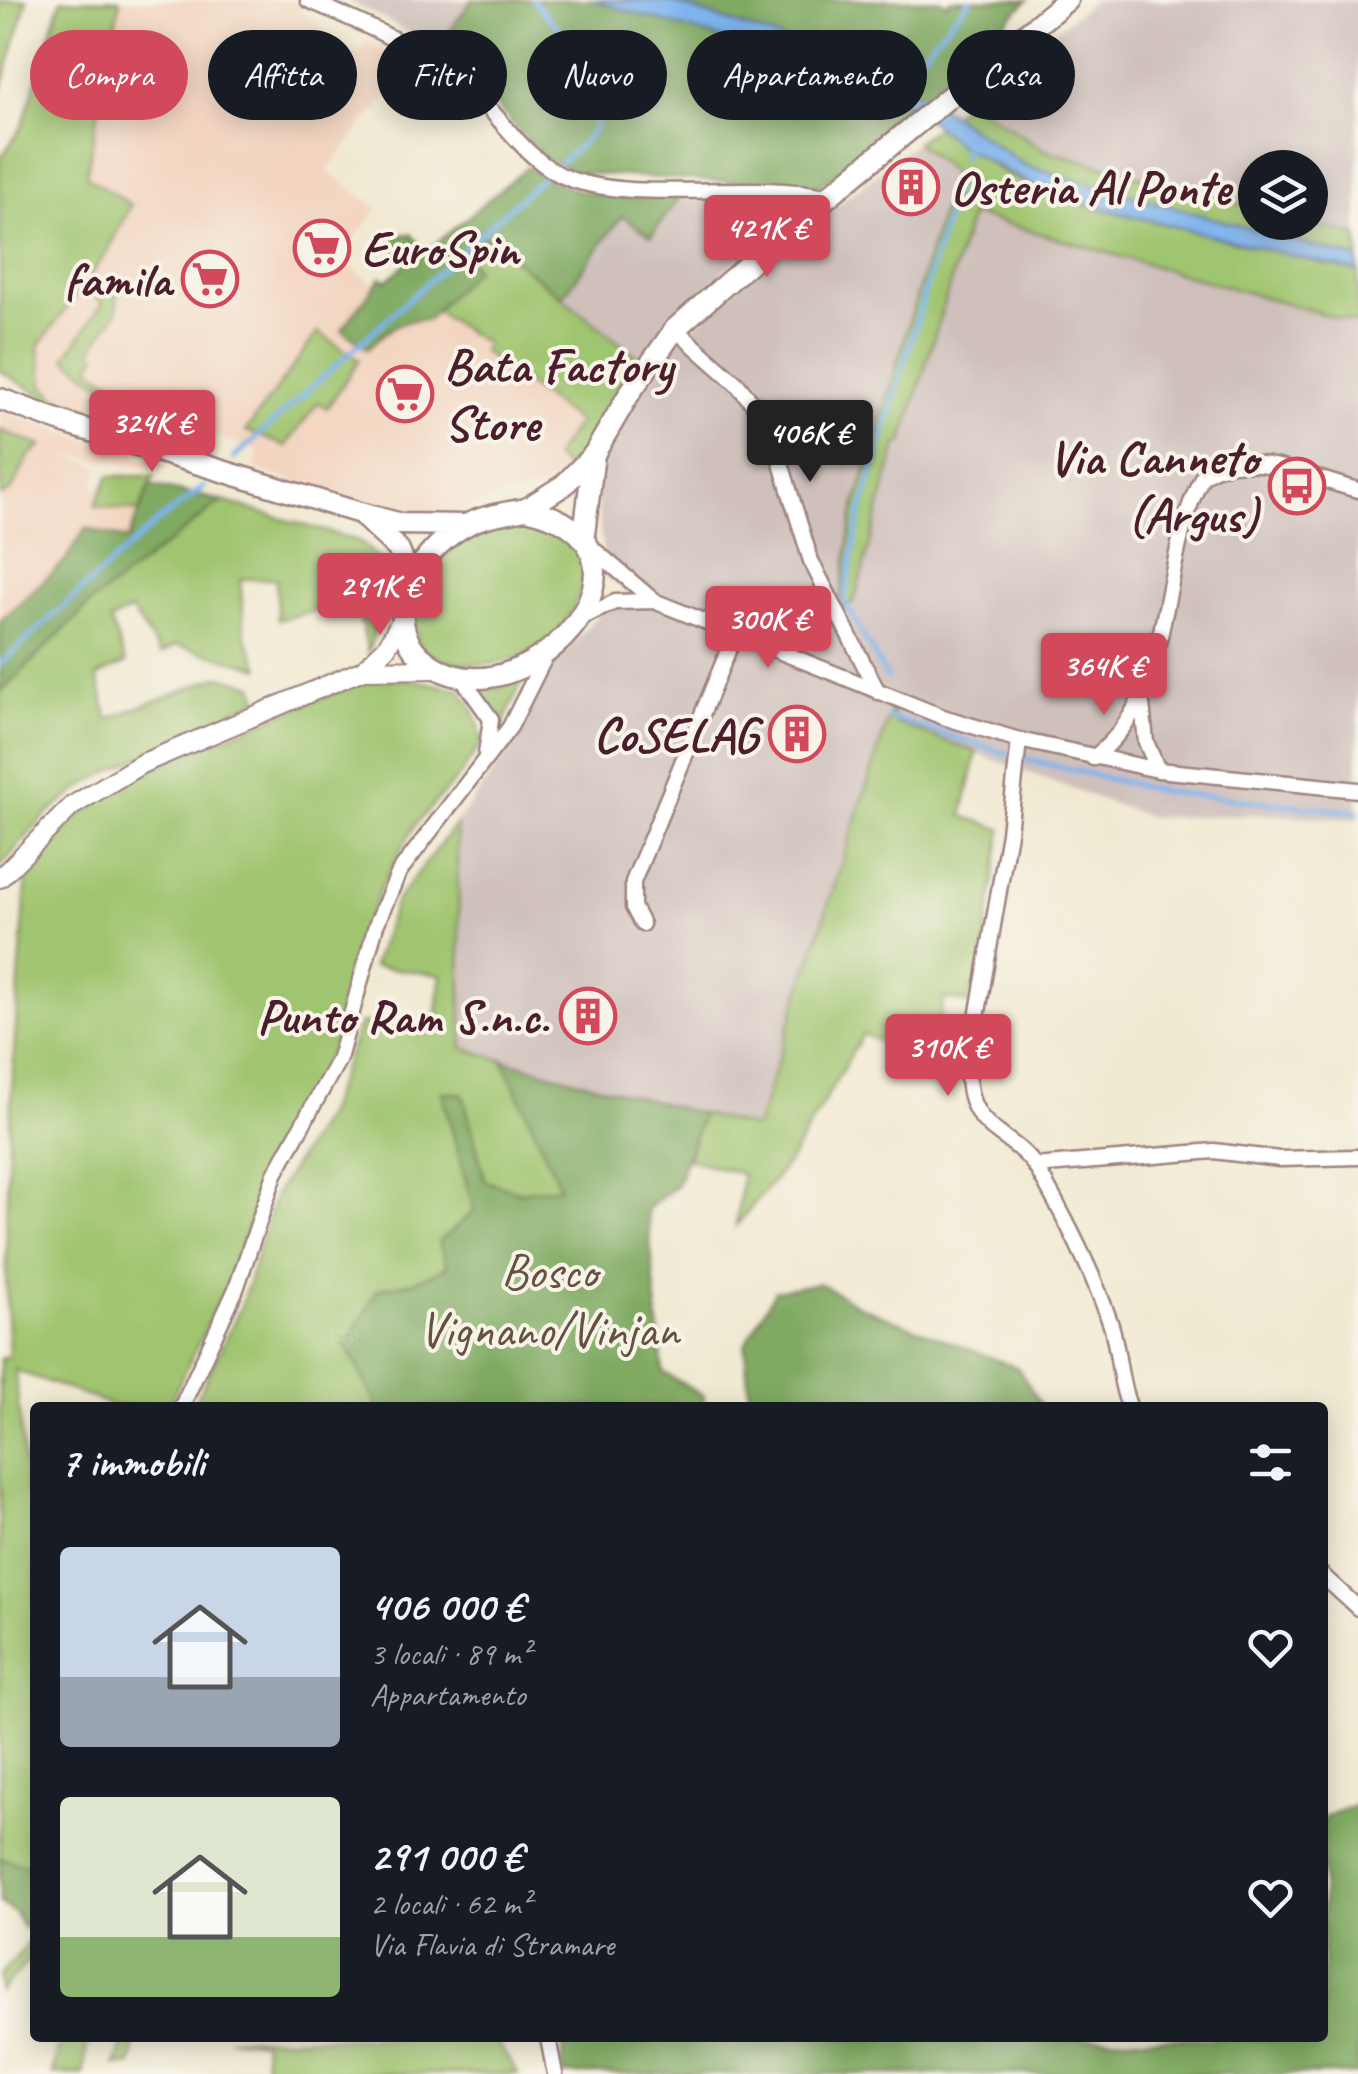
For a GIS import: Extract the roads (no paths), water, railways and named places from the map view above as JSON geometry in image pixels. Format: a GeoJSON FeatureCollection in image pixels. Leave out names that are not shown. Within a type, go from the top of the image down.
{"type":"FeatureCollection","features":[{"type":"Feature","properties":{"kind":"main road"},"geometry":{"type":"LineString","coordinates":[[1044,18],[1056,0]]}},
{"type":"Feature","properties":{"kind":"main road"},"geometry":{"type":"LineString","coordinates":[[0,398],[68,424],[401,524],[466,525],[526,509],[564,484],[594,454],[631,391],[676,329],[1067,0]]}},
{"type":"Feature","properties":{"kind":"main road"},"geometry":{"type":"LineString","coordinates":[[466,525],[433,548],[410,579],[400,623],[414,652],[437,669],[462,676],[495,677],[552,648],[585,616],[595,569],[588,541],[594,454]]}},
{"type":"Feature","properties":{"kind":"main road"},"geometry":{"type":"LineString","coordinates":[[526,509],[558,516],[588,541]]}},
{"type":"Feature","properties":{"kind":"main road"},"geometry":{"type":"LineString","coordinates":[[360,514],[398,549],[410,579]]}},
{"type":"Feature","properties":{"kind":"street"},"geometry":{"type":"LineString","coordinates":[[308,0],[384,32],[436,65],[482,101],[538,160],[573,180],[621,187],[764,189],[830,197]]}},
{"type":"Feature","properties":{"kind":"street"},"geometry":{"type":"LineString","coordinates":[[676,329],[737,384],[762,416],[775,444],[811,561],[878,692]]}},
{"type":"Feature","properties":{"kind":"street"},"geometry":{"type":"LineString","coordinates":[[1093,758],[1120,734],[1141,698],[1202,477],[1212,468],[1238,462],[1358,490]]}},
{"type":"Feature","properties":{"kind":"street"},"geometry":{"type":"LineString","coordinates":[[588,541],[654,601],[878,692],[1019,740],[1158,770],[1358,790]]}},
{"type":"Feature","properties":{"kind":"street"},"geometry":{"type":"LineString","coordinates":[[585,616],[615,602],[654,601]]}},
{"type":"Feature","properties":{"kind":"street"},"geometry":{"type":"LineString","coordinates":[[0,878],[72,806],[104,784],[363,670],[386,648],[400,623]]}},
{"type":"Feature","properties":{"kind":"street"},"geometry":{"type":"LineString","coordinates":[[642,924],[633,907],[633,882],[735,634]]}},
{"type":"Feature","properties":{"kind":"street"},"geometry":{"type":"LineString","coordinates":[[183,1402],[236,1290],[275,1174],[338,1059],[387,897],[416,844],[510,728],[536,670],[552,648]]}},
{"type":"Feature","properties":{"kind":"street"},"geometry":{"type":"LineString","coordinates":[[363,670],[437,669]]}},
{"type":"Feature","properties":{"kind":"street"},"geometry":{"type":"LineString","coordinates":[[462,676],[491,718],[483,764]]}},
{"type":"Feature","properties":{"kind":"street"},"geometry":{"type":"LineString","coordinates":[[1141,698],[1146,742],[1158,770]]}},
{"type":"Feature","properties":{"kind":"street"},"geometry":{"type":"LineString","coordinates":[[1019,740],[1008,843],[968,1077],[979,1117],[1035,1166],[1096,1285],[1119,1353],[1129,1402]]}},
{"type":"Feature","properties":{"kind":"street"},"geometry":{"type":"LineString","coordinates":[[1035,1166],[1214,1151],[1279,1160],[1358,1157]]}},
{"type":"Feature","properties":{"kind":"street"},"geometry":{"type":"LineString","coordinates":[[1328,1580],[1358,1608]]}},
{"type":"Feature","properties":{"kind":"street"},"geometry":{"type":"LineString","coordinates":[[549,2042],[554,2074]]}},
{"type":"Feature","properties":{"kind":"water"},"geometry":{"type":"Polygon","coordinates":[[[592,0],[665,0],[754,30],[692,30],[592,0]]]}},
{"type":"Feature","properties":{"kind":"water"},"geometry":{"type":"Polygon","coordinates":[[[927,98],[947,111],[947,120],[960,120],[1024,165],[1238,225],[1238,240],[1290,240],[1358,259],[1358,272],[1052,196],[960,146],[927,118],[927,98]]]}},
{"type":"Feature","properties":{"kind":"waterway"},"geometry":{"type":"LineString","coordinates":[[533,0],[581,54],[599,87],[601,104],[595,127],[561,162]]}},
{"type":"Feature","properties":{"kind":"waterway"},"geometry":{"type":"LineString","coordinates":[[927,48],[970,0]]}},
{"type":"Feature","properties":{"kind":"waterway"},"geometry":{"type":"LineString","coordinates":[[963,157],[967,143]]}},
{"type":"Feature","properties":{"kind":"waterway"},"geometry":{"type":"LineString","coordinates":[[887,678],[844,601],[860,516],[959,173]]}},
{"type":"Feature","properties":{"kind":"waterway"},"geometry":{"type":"LineString","coordinates":[[234,458],[541,179]]}},
{"type":"Feature","properties":{"kind":"waterway"},"geometry":{"type":"LineString","coordinates":[[0,664],[155,524],[204,487]]}},
{"type":"Feature","properties":{"kind":"waterway"},"geometry":{"type":"LineString","coordinates":[[889,717],[1010,755]]}},
{"type":"Feature","properties":{"kind":"waterway"},"geometry":{"type":"LineString","coordinates":[[1026,759],[1165,792],[1358,812]]}},
{"type":"Feature","properties":{"kind":"place","name":"Osteria Al Ponte"},"geometry":{"type":"Point","coordinates":[911,187]}},
{"type":"Feature","properties":{"kind":"place","name":"EuroSpin"},"geometry":{"type":"Point","coordinates":[322,248]}},
{"type":"Feature","properties":{"kind":"place","name":"famila"},"geometry":{"type":"Point","coordinates":[210,279]}},
{"type":"Feature","properties":{"kind":"place","name":"Bata Factory Store"},"geometry":{"type":"Point","coordinates":[405,394]}},
{"type":"Feature","properties":{"kind":"place","name":"Via Canneto (Argus)"},"geometry":{"type":"Point","coordinates":[1297,486]}},
{"type":"Feature","properties":{"kind":"place","name":"CoSELAG"},"geometry":{"type":"Point","coordinates":[797,734]}},
{"type":"Feature","properties":{"kind":"place","name":"Punto Ram S.n.c."},"geometry":{"type":"Point","coordinates":[588,1016]}},
{"type":"Feature","properties":{"kind":"park label","name":"Bosco Vignano/Vinjan"},"geometry":{"type":"Point","coordinates":[549,1300]}}]}
